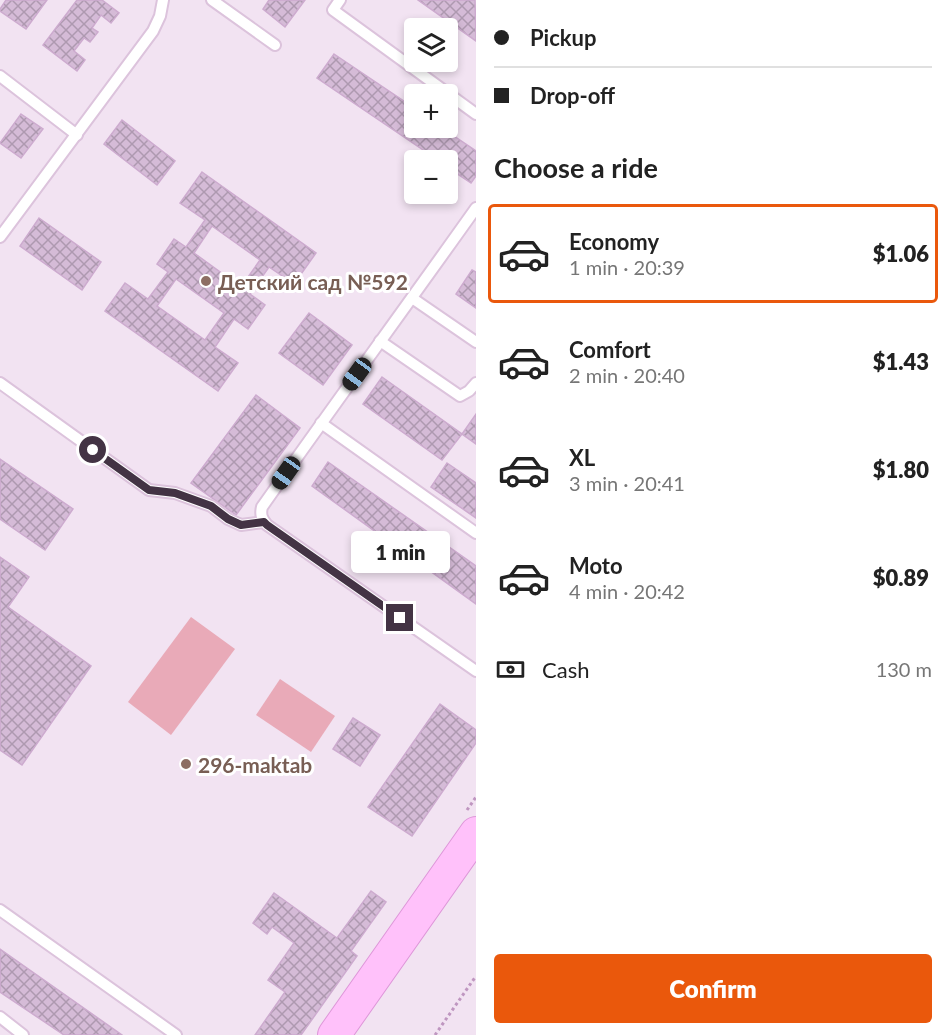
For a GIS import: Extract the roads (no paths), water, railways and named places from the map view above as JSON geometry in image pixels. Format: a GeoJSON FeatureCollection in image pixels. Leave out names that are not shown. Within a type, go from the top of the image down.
{"type":"FeatureCollection","features":[{"type":"Feature","properties":{"kind":"street"},"geometry":{"type":"LineString","coordinates":[[334,1035],[476,833]]}},
{"type":"Feature","properties":{"kind":"street"},"geometry":{"type":"LineString","coordinates":[[356,1035],[476,864]]}},
{"type":"Feature","properties":{"kind":"lane"},"geometry":{"type":"LineString","coordinates":[[0,237],[153,31],[160,16],[163,0]]}},
{"type":"Feature","properties":{"kind":"lane"},"geometry":{"type":"LineString","coordinates":[[212,0],[225,3],[275,45]]}},
{"type":"Feature","properties":{"kind":"lane"},"geometry":{"type":"LineString","coordinates":[[340,0],[333,10],[476,114]]}},
{"type":"Feature","properties":{"kind":"lane"},"geometry":{"type":"LineString","coordinates":[[0,76],[77,135]]}},
{"type":"Feature","properties":{"kind":"lane"},"geometry":{"type":"LineString","coordinates":[[476,208],[262,507],[261,517],[267,525],[476,671]]}},
{"type":"Feature","properties":{"kind":"lane"},"geometry":{"type":"LineString","coordinates":[[412,298],[476,342]]}},
{"type":"Feature","properties":{"kind":"lane"},"geometry":{"type":"LineString","coordinates":[[380,341],[460,396],[476,383]]}},
{"type":"Feature","properties":{"kind":"lane"},"geometry":{"type":"LineString","coordinates":[[0,383],[149,490],[175,493],[211,506],[228,519],[241,525],[264,522]]}},
{"type":"Feature","properties":{"kind":"lane"},"geometry":{"type":"LineString","coordinates":[[321,423],[476,533]]}},
{"type":"Feature","properties":{"kind":"lane"},"geometry":{"type":"LineString","coordinates":[[0,910],[176,1035]]}},
{"type":"Feature","properties":{"kind":"lane"},"geometry":{"type":"LineString","coordinates":[[0,1017],[23,1035]]}},
{"type":"Feature","properties":{"kind":"place","name":"Детcкий сад №592"},"geometry":{"type":"Point","coordinates":[206,281]}},
{"type":"Feature","properties":{"kind":"place","name":"296-maktab"},"geometry":{"type":"Point","coordinates":[186,764]}}]}
